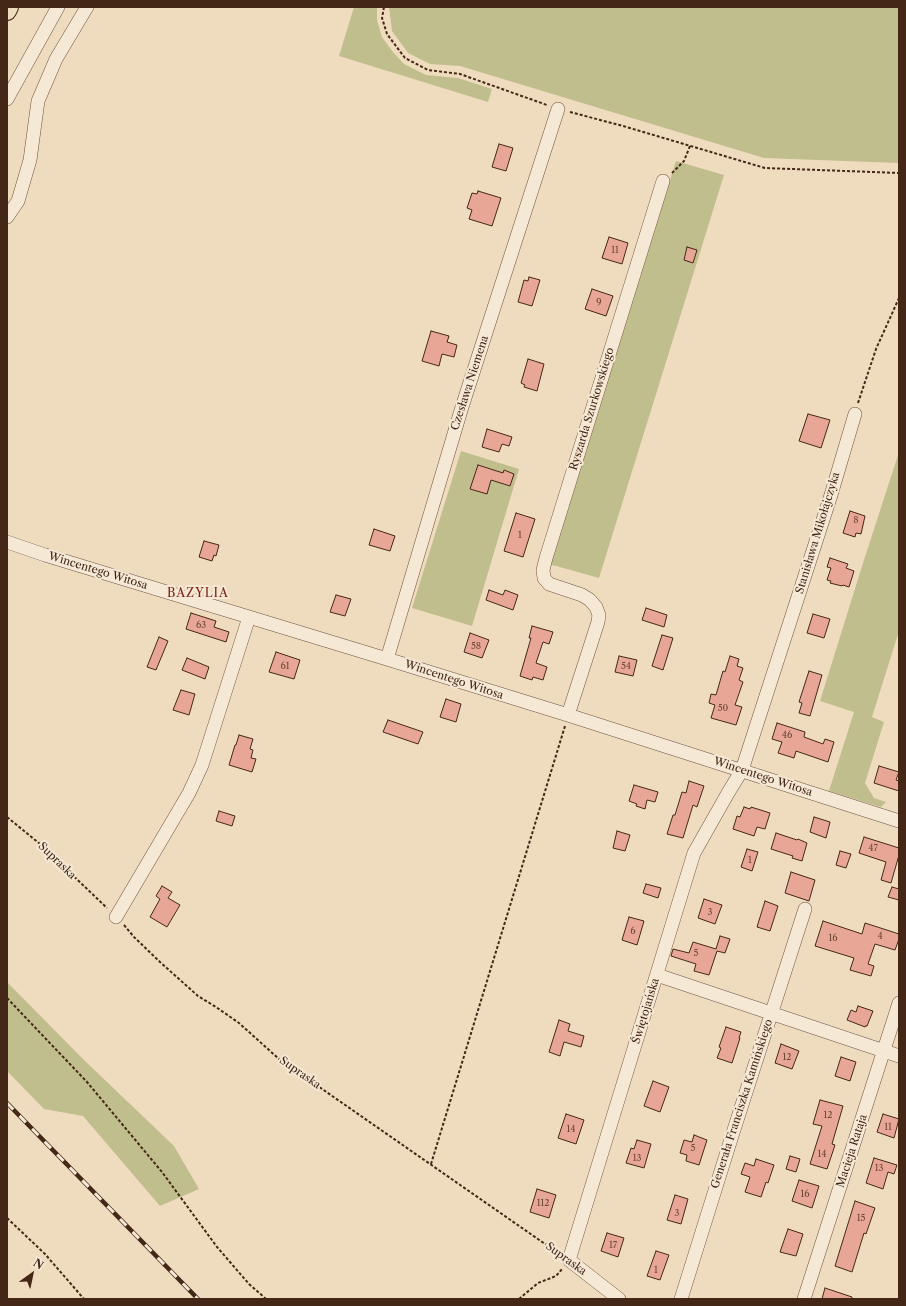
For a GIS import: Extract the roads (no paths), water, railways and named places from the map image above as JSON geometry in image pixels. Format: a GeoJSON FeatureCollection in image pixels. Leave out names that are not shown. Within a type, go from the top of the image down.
{"type":"FeatureCollection","features":[{"type":"Feature","properties":{"kind":"highway"},"geometry":{"type":"LineString","coordinates":[[7,11],[9,7]]}},
{"type":"Feature","properties":{"kind":"street"},"geometry":{"type":"LineString","coordinates":[[7,99],[58,7]]}},
{"type":"Feature","properties":{"kind":"street"},"geometry":{"type":"LineString","coordinates":[[7,217],[18,201],[30,160],[38,101],[56,59],[87,7]]}},
{"type":"Feature","properties":{"kind":"street","name":"Czesława Niemena"},"geometry":{"type":"LineString","coordinates":[[387,658],[462,407],[558,109]]}},
{"type":"Feature","properties":{"kind":"street","name":"Ryszarda Szurkowskiego"},"geometry":{"type":"LineString","coordinates":[[568,715],[599,615],[590,600],[582,595],[549,584],[544,578],[543,570],[664,181]]}},
{"type":"Feature","properties":{"kind":"street","name":"Stanisława Mikołajczyka"},"geometry":{"type":"LineString","coordinates":[[742,770],[831,495],[855,414]]}},
{"type":"Feature","properties":{"kind":"street","name":"Wincentego Witosa"},"geometry":{"type":"LineString","coordinates":[[7,542],[45,555],[387,658],[899,821]]}},
{"type":"Feature","properties":{"kind":"street"},"geometry":{"type":"LineString","coordinates":[[116,917],[189,793],[202,765],[249,617]]}},
{"type":"Feature","properties":{"kind":"street","name":"Świętojańska"},"geometry":{"type":"LineString","coordinates":[[569,1260],[694,853],[742,770]]}},
{"type":"Feature","properties":{"kind":"street","name":"Generała Franciszka Kamińskiego"},"geometry":{"type":"LineString","coordinates":[[681,1299],[804,909]]}},
{"type":"Feature","properties":{"kind":"street"},"geometry":{"type":"LineString","coordinates":[[657,975],[899,1056]]}},
{"type":"Feature","properties":{"kind":"street","name":"Macieja Rataja"},"geometry":{"type":"LineString","coordinates":[[804,1299],[899,1003]]}},
{"type":"Feature","properties":{"kind":"street","name":"Supraska"},"geometry":{"type":"LineString","coordinates":[[569,1260],[619,1299]]}},
{"type":"Feature","properties":{"kind":"railway"},"geometry":{"type":"LineString","coordinates":[[7,1103],[198,1299]]}},
{"type":"Feature","properties":{"kind":"district","name":"BAZYLIA"},"geometry":{"type":"Point","coordinates":[198,594]}}]}
